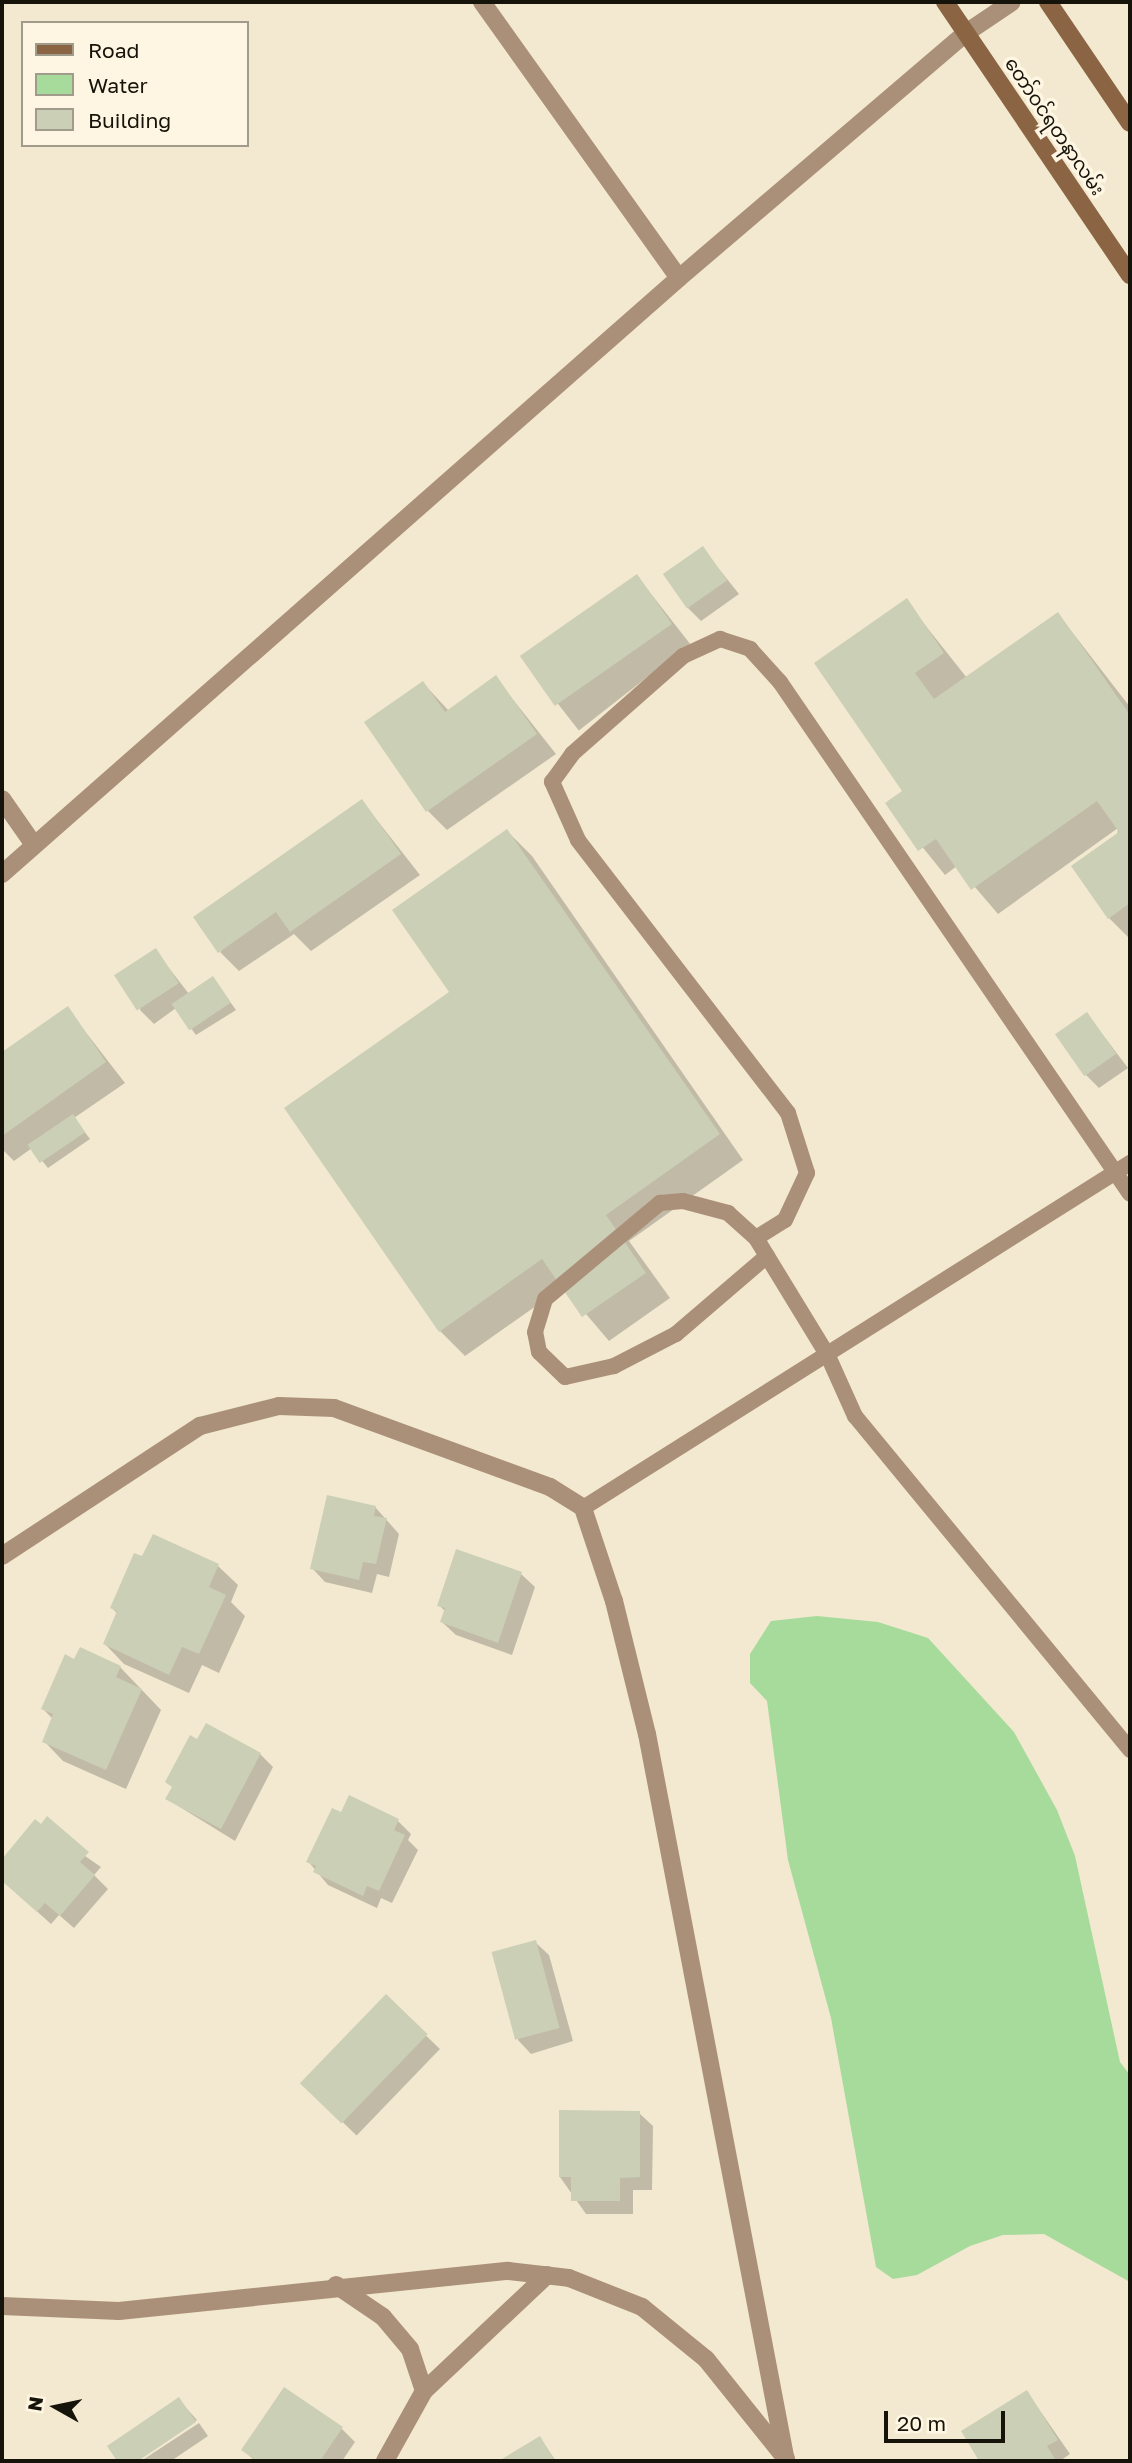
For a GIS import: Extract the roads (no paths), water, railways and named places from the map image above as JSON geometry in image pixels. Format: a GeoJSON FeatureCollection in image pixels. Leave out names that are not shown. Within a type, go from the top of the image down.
{"type":"FeatureCollection","features":[{"type":"Feature","properties":{"kind":"main road","name":"တော်ဝင်ရတနာလမ်း"},"geometry":{"type":"LineString","coordinates":[[945,2],[1130,275]]}},
{"type":"Feature","properties":{"kind":"main road"},"geometry":{"type":"LineString","coordinates":[[1048,2],[1130,123]]}},
{"type":"Feature","properties":{"kind":"street"},"geometry":{"type":"LineString","coordinates":[[482,2],[679,278]]}},
{"type":"Feature","properties":{"kind":"street"},"geometry":{"type":"LineString","coordinates":[[2,874],[679,278],[966,33],[1012,2]]}},
{"type":"Feature","properties":{"kind":"street"},"geometry":{"type":"LineString","coordinates":[[2,799],[34,845]]}},
{"type":"Feature","properties":{"kind":"street"},"geometry":{"type":"LineString","coordinates":[[2,1556],[200,1426],[279,1406],[334,1408],[550,1487],[583,1508],[614,1601],[646,1734],[786,2460]]}},
{"type":"Feature","properties":{"kind":"street"},"geometry":{"type":"LineString","coordinates":[[2,2306],[119,2311],[336,2285],[508,2271],[547,2276],[642,2307],[706,2359],[786,2460]]}},
{"type":"Feature","properties":{"kind":"street"},"geometry":{"type":"LineString","coordinates":[[385,2461],[424,2391],[547,2276]]}},
{"type":"Feature","properties":{"kind":"street"},"geometry":{"type":"LineString","coordinates":[[336,2285],[383,2317],[410,2349],[424,2391]]}},
{"type":"Feature","properties":{"kind":"lane"},"geometry":{"type":"LineString","coordinates":[[756,1238],[785,1220],[807,1173],[788,1113],[578,840],[552,782],[572,754],[683,656],[720,639],[750,649],[780,682],[1130,1194]]}},
{"type":"Feature","properties":{"kind":"lane"},"geometry":{"type":"LineString","coordinates":[[583,1508],[828,1356],[1130,1163]]}},
{"type":"Feature","properties":{"kind":"lane"},"geometry":{"type":"LineString","coordinates":[[767,1256],[676,1334],[614,1366],[565,1377],[539,1352],[535,1332],[545,1299],[660,1203],[683,1201],[728,1213],[756,1238],[767,1256],[828,1356],[855,1416],[1130,1750]]}},
{"type":"Feature","properties":{"kind":"water"},"geometry":{"type":"Polygon","coordinates":[[[817,1616],[878,1622],[928,1638],[1014,1732],[1057,1810],[1075,1856],[1120,2062],[1130,2075],[1130,2282],[1044,2234],[1003,2235],[970,2246],[917,2275],[893,2279],[876,2267],[831,2018],[788,1860],[767,1701],[750,1683],[750,1654],[771,1621],[817,1616]]]}}]}
